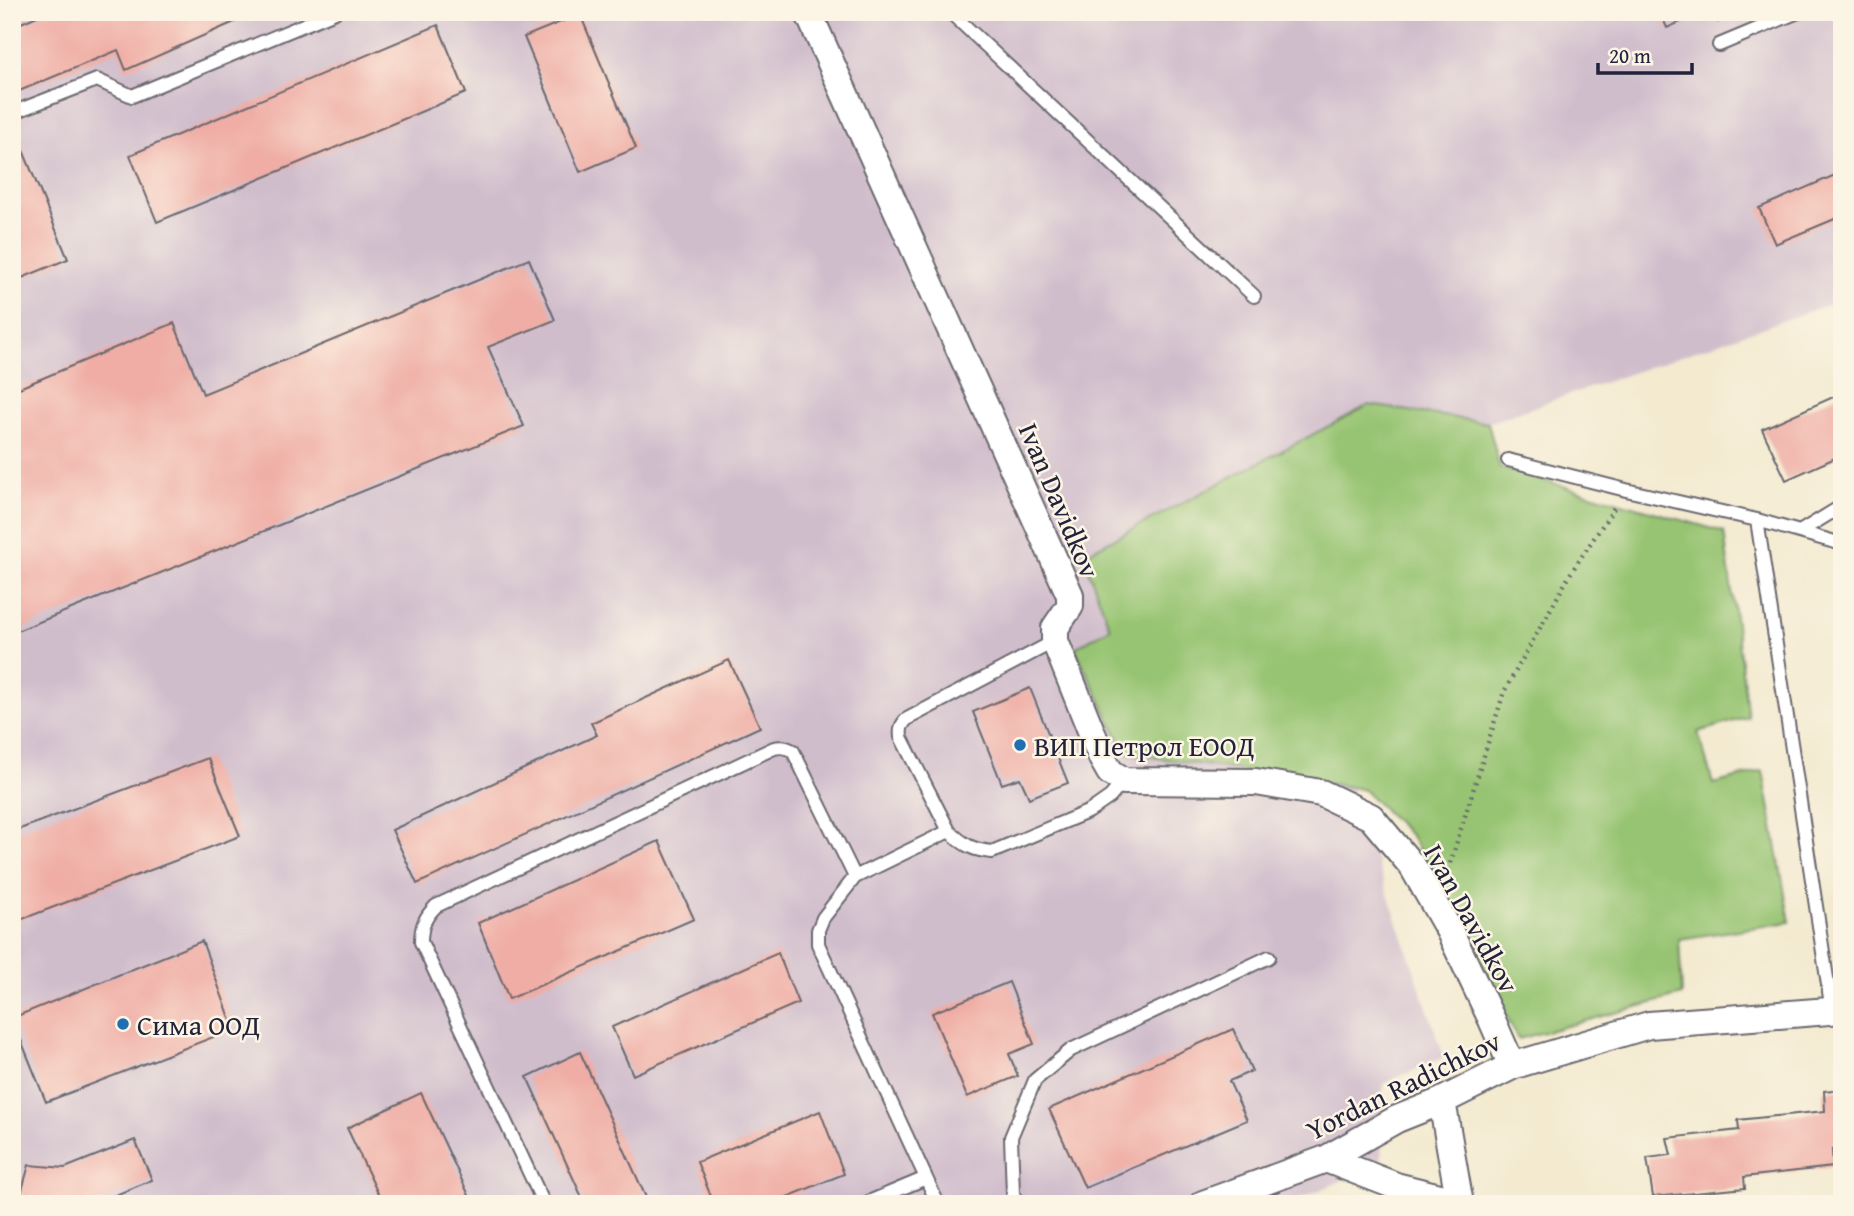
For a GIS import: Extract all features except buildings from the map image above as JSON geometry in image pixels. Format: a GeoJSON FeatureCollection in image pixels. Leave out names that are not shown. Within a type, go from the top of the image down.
{"type":"FeatureCollection","features":[{"type":"Feature","properties":{"kind":"street","name":"Ivan Davidkov"},"geometry":{"type":"LineString","coordinates":[[808,12],[1069,595],[1070,606],[1055,628],[1055,641]]}},
{"type":"Feature","properties":{"kind":"street"},"geometry":{"type":"LineString","coordinates":[[1055,641],[1102,758],[1110,772],[1124,781]]}},
{"type":"Feature","properties":{"kind":"street","name":"Ivan Davidkov"},"geometry":{"type":"LineString","coordinates":[[1124,781],[1256,782],[1321,793],[1371,817],[1413,867],[1449,930],[1512,1066]]}},
{"type":"Feature","properties":{"kind":"street","name":"Yordan Radichkov"},"geometry":{"type":"LineString","coordinates":[[1203,1204],[1326,1159],[1396,1119],[1442,1101],[1512,1066],[1649,1026],[1837,1010]]}},
{"type":"Feature","properties":{"kind":"street"},"geometry":{"type":"LineString","coordinates":[[1326,1159],[1396,1186],[1460,1203],[1442,1101]]}},
{"type":"Feature","properties":{"kind":"lane"},"geometry":{"type":"LineString","coordinates":[[12,113],[97,80],[132,96],[335,12]]}},
{"type":"Feature","properties":{"kind":"lane"},"geometry":{"type":"LineString","coordinates":[[950,12],[1254,296]]}},
{"type":"Feature","properties":{"kind":"lane"},"geometry":{"type":"LineString","coordinates":[[1719,45],[1798,12]]}},
{"type":"Feature","properties":{"kind":"lane"},"geometry":{"type":"LineString","coordinates":[[1508,460],[1801,531],[1842,544]]}},
{"type":"Feature","properties":{"kind":"lane"},"geometry":{"type":"LineString","coordinates":[[1801,531],[1842,506]]}},
{"type":"Feature","properties":{"kind":"lane"},"geometry":{"type":"LineString","coordinates":[[1757,520],[1837,1010]]}},
{"type":"Feature","properties":{"kind":"lane"},"geometry":{"type":"LineString","coordinates":[[1055,641],[907,719],[902,724],[901,737],[949,831],[962,844],[977,850],[992,852],[1090,811],[1110,797],[1124,781]]}},
{"type":"Feature","properties":{"kind":"lane"},"geometry":{"type":"LineString","coordinates":[[544,1204],[421,942],[421,928],[427,915],[436,906],[782,746],[793,751],[855,877]]}},
{"type":"Feature","properties":{"kind":"lane"},"geometry":{"type":"LineString","coordinates":[[938,1204],[818,944],[818,930],[823,918],[855,877],[949,831]]}},
{"type":"Feature","properties":{"kind":"lane"},"geometry":{"type":"LineString","coordinates":[[1018,1204],[1013,1194],[1011,1137],[1035,1080],[1071,1050],[1269,957]]}},
{"type":"Feature","properties":{"kind":"lane"},"geometry":{"type":"LineString","coordinates":[[864,1204],[926,1178]]}},
{"type":"Feature","properties":{"kind":"path"},"geometry":{"type":"LineString","coordinates":[[1446,878],[1504,692],[1572,571],[1626,490]]}},
{"type":"Feature","properties":{"kind":"shaded area"},"geometry":{"type":"Polygon","coordinates":[[[12,12],[1842,12],[1842,300],[1488,423],[1369,405],[1110,628],[1076,647],[1126,753],[1351,787],[1444,1057],[1383,1084],[1381,1164],[1287,1204],[12,1204],[12,12]]]}},
{"type":"Feature","properties":{"kind":"green space"},"geometry":{"type":"Polygon","coordinates":[[[1369,405],[1488,423],[1500,468],[1724,532],[1748,717],[1698,732],[1713,784],[1763,771],[1790,922],[1679,939],[1682,995],[1518,1039],[1411,836],[1364,790],[1126,753],[1075,648],[1110,628],[1083,555],[1369,405]]]}},
{"type":"Feature","properties":{"kind":"place","name":"ВИП Петрол ЕООД"},"geometry":{"type":"Point","coordinates":[1020,745]}},
{"type":"Feature","properties":{"kind":"place","name":"Сима ООД"},"geometry":{"type":"Point","coordinates":[123,1024]}}]}
